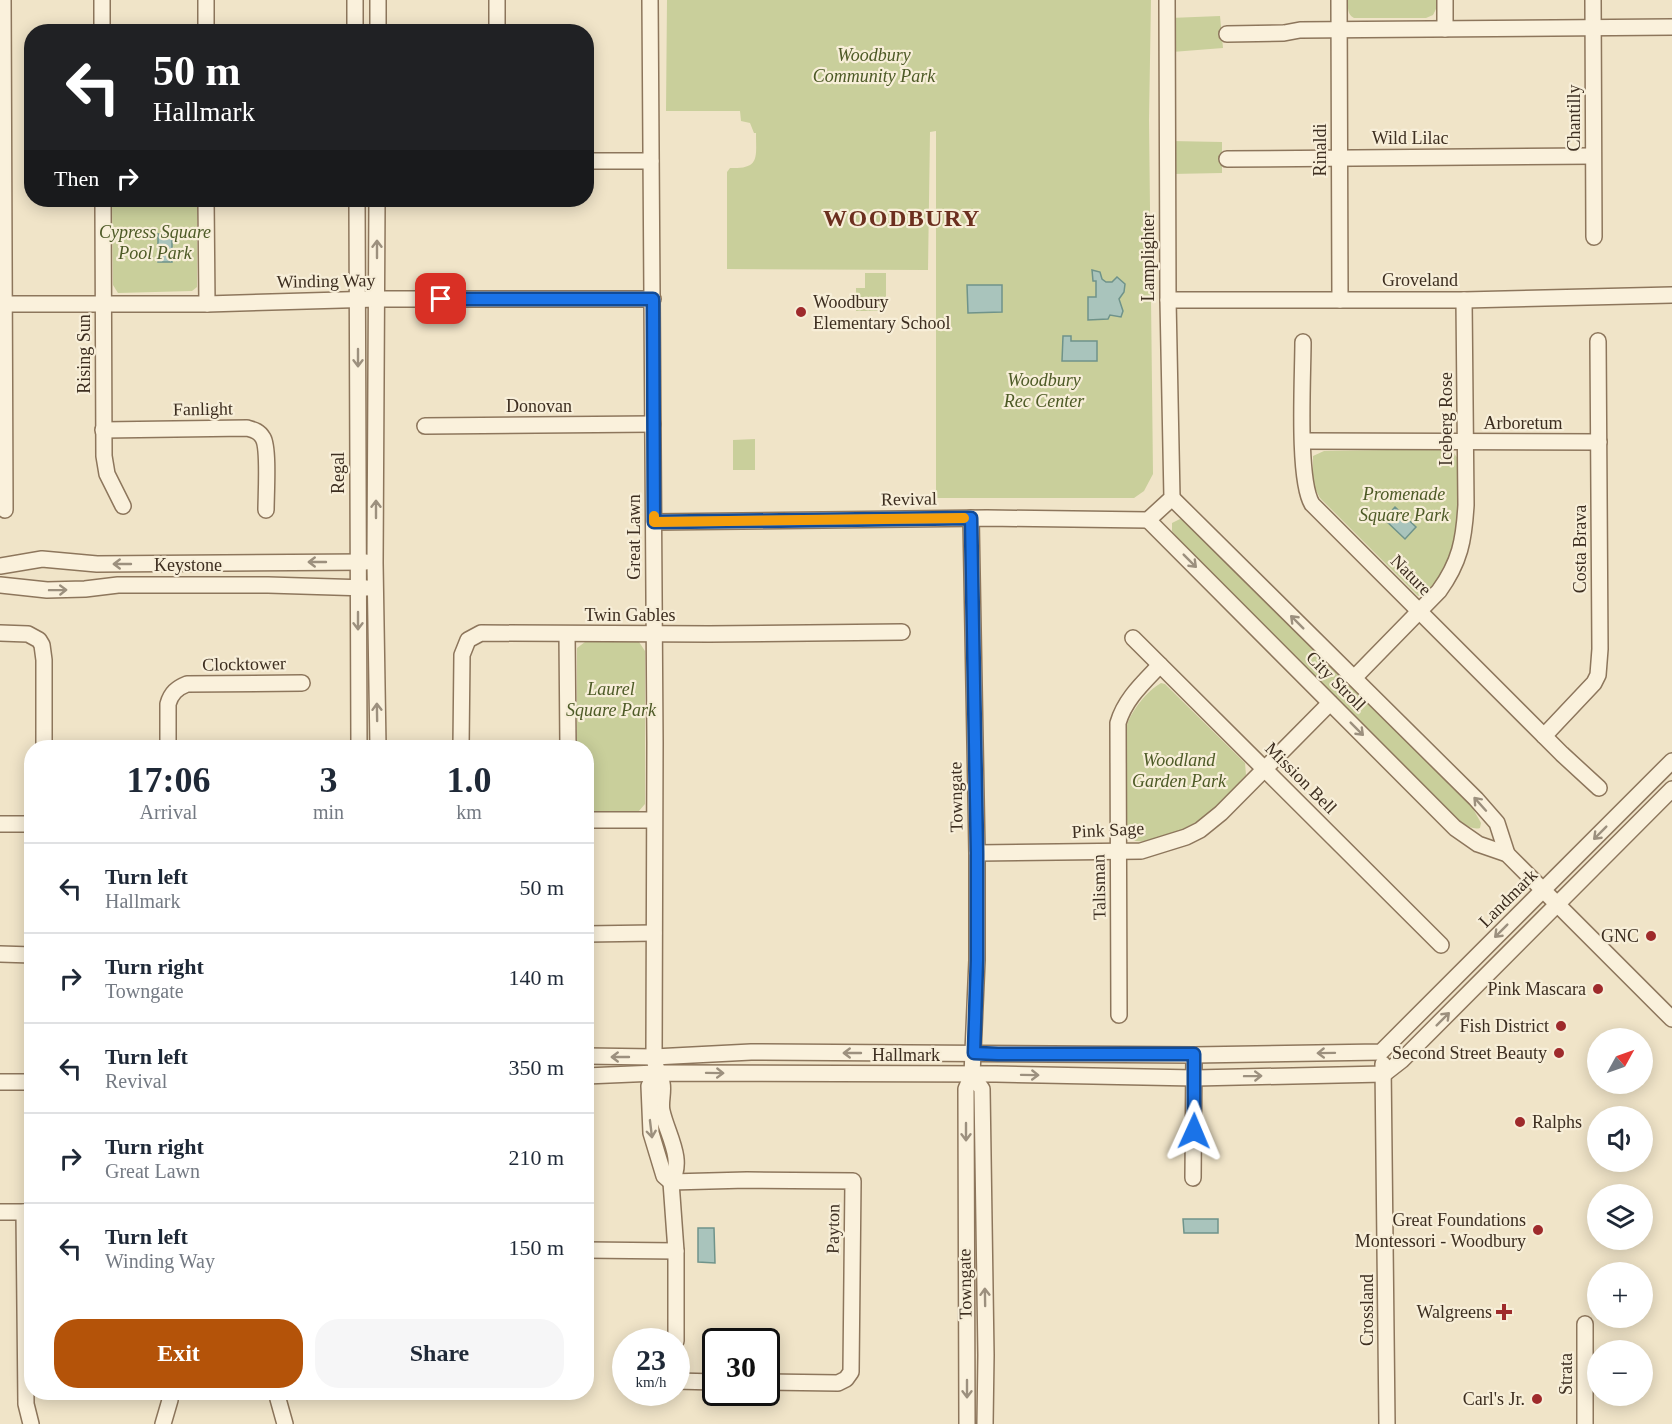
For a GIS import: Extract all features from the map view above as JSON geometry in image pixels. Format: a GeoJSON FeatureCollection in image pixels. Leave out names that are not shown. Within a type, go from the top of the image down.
{"type":"FeatureCollection","features":[{"type":"Feature","properties":{"kind":"street"},"geometry":{"type":"LineString","coordinates":[[3,0],[2,433],[5,510]]}},
{"type":"Feature","properties":{"kind":"street"},"geometry":{"type":"LineString","coordinates":[[102,0],[102,24]]}},
{"type":"Feature","properties":{"kind":"street"},"geometry":{"type":"LineString","coordinates":[[206,0],[206,24]]}},
{"type":"Feature","properties":{"kind":"street"},"geometry":{"type":"LineString","coordinates":[[355,0],[356,24]]}},
{"type":"Feature","properties":{"kind":"street"},"geometry":{"type":"LineString","coordinates":[[378,0],[378,24]]}},
{"type":"Feature","properties":{"kind":"street"},"geometry":{"type":"LineString","coordinates":[[497,0],[497,24]]}},
{"type":"Feature","properties":{"kind":"street","name":"Great Lawn"},"geometry":{"type":"LineString","coordinates":[[650,0],[654,522],[654,1057],[656,1073]]}},
{"type":"Feature","properties":{"kind":"street","name":"Lamplighter"},"geometry":{"type":"LineString","coordinates":[[1166,503],[1167,0]]}},
{"type":"Feature","properties":{"kind":"street","name":"Rinaldi"},"geometry":{"type":"LineString","coordinates":[[1339,0],[1340,300]]}},
{"type":"Feature","properties":{"kind":"street"},"geometry":{"type":"LineString","coordinates":[[1445,0],[1445,29]]}},
{"type":"Feature","properties":{"kind":"street","name":"Chantilly"},"geometry":{"type":"LineString","coordinates":[[1593,0],[1594,237]]}},
{"type":"Feature","properties":{"kind":"street"},"geometry":{"type":"LineString","coordinates":[[1227,34],[1339,30],[1672,27]]}},
{"type":"Feature","properties":{"kind":"street","name":"Wild Lilac"},"geometry":{"type":"LineString","coordinates":[[1227,159],[1593,156]]}},
{"type":"Feature","properties":{"kind":"street"},"geometry":{"type":"LineString","coordinates":[[594,161],[651,161]]}},
{"type":"Feature","properties":{"kind":"street","name":"Rising Sun"},"geometry":{"type":"LineString","coordinates":[[103,207],[103,430],[107,474],[123,506]]}},
{"type":"Feature","properties":{"kind":"street"},"geometry":{"type":"LineString","coordinates":[[207,207],[207,303]]}},
{"type":"Feature","properties":{"kind":"street","name":"Regal"},"geometry":{"type":"LineString","coordinates":[[357,207],[359,740]]}},
{"type":"Feature","properties":{"kind":"street","name":"Regal"},"geometry":{"type":"LineString","coordinates":[[378,207],[375,562],[378,740]]}},
{"type":"Feature","properties":{"kind":"street","name":"Groveland"},"geometry":{"type":"LineString","coordinates":[[1168,300],[1464,300],[1672,295]]}},
{"type":"Feature","properties":{"kind":"street","name":"Winding Way"},"geometry":{"type":"LineString","coordinates":[[2,304],[377,299],[653,299]]}},
{"type":"Feature","properties":{"kind":"street","name":"Iceberg Rose"},"geometry":{"type":"LineString","coordinates":[[1354,678],[1439,591],[1458,560],[1464,537],[1466,505],[1464,300]]}},
{"type":"Feature","properties":{"kind":"street","name":"Costa Brava"},"geometry":{"type":"LineString","coordinates":[[1544,736],[1589,690],[1598,675],[1600,650],[1598,341]]}},
{"type":"Feature","properties":{"kind":"street","name":"Nature"},"geometry":{"type":"LineString","coordinates":[[1303,342],[1304,479],[1307,495],[1312,504],[1599,788]]}},
{"type":"Feature","properties":{"kind":"street","name":"Donovan"},"geometry":{"type":"LineString","coordinates":[[425,426],[653,424]]}},
{"type":"Feature","properties":{"kind":"street","name":"Fanlight"},"geometry":{"type":"LineString","coordinates":[[103,430],[247,428],[255,430],[266,444],[266,510]]}},
{"type":"Feature","properties":{"kind":"street","name":"Arboretum"},"geometry":{"type":"LineString","coordinates":[[1304,441],[1599,442]]}},
{"type":"Feature","properties":{"kind":"street"},"geometry":{"type":"LineString","coordinates":[[1148,520],[1166,503]]}},
{"type":"Feature","properties":{"kind":"street","name":"City Stroll"},"geometry":{"type":"LineString","coordinates":[[1166,503],[1354,678],[1476,799],[1497,823],[1507,854]]}},
{"type":"Feature","properties":{"kind":"street","name":"Revival"},"geometry":{"type":"LineString","coordinates":[[654,522],[971,518],[1148,520]]}},
{"type":"Feature","properties":{"kind":"street","name":"Towngate"},"geometry":{"type":"LineString","coordinates":[[967,1424],[966,1089],[972,1075],[974,1053],[977,960],[971,518]]}},
{"type":"Feature","properties":{"kind":"street","name":"City Stroll"},"geometry":{"type":"LineString","coordinates":[[1148,520],[1455,828],[1478,844],[1507,854],[1672,1019]]}},
{"type":"Feature","properties":{"kind":"street","name":"Keystone"},"geometry":{"type":"LineString","coordinates":[[0,566],[42,560],[97,564],[375,562]]}},
{"type":"Feature","properties":{"kind":"street","name":"Keystone"},"geometry":{"type":"LineString","coordinates":[[0,585],[47,590],[118,585],[376,588]]}},
{"type":"Feature","properties":{"kind":"street","name":"Twin Gables"},"geometry":{"type":"LineString","coordinates":[[460,740],[462,655],[468,640],[481,633],[902,632]]}},
{"type":"Feature","properties":{"kind":"street"},"geometry":{"type":"LineString","coordinates":[[0,633],[28,634],[39,640],[42,645],[44,652],[44,740]]}},
{"type":"Feature","properties":{"kind":"street"},"geometry":{"type":"LineString","coordinates":[[567,634],[568,740]]}},
{"type":"Feature","properties":{"kind":"street","name":"Mission Bell"},"geometry":{"type":"LineString","coordinates":[[1133,638],[1441,945]]}},
{"type":"Feature","properties":{"kind":"street","name":"Talisman"},"geometry":{"type":"LineString","coordinates":[[1119,1015],[1118,723],[1128,699],[1160,665]]}},
{"type":"Feature","properties":{"kind":"street","name":"Clocktower"},"geometry":{"type":"LineString","coordinates":[[168,740],[170,697],[180,687],[187,684],[302,683]]}},
{"type":"Feature","properties":{"kind":"street","name":"Pink Sage"},"geometry":{"type":"LineString","coordinates":[[977,853],[1141,851],[1200,830],[1221,813],[1330,703]]}},
{"type":"Feature","properties":{"kind":"street","name":"Landmark"},"geometry":{"type":"LineString","coordinates":[[1374,1052],[1543,890],[1672,761]]}},
{"type":"Feature","properties":{"kind":"street"},"geometry":{"type":"LineString","coordinates":[[1384,1074],[1402,1060],[1672,789]]}},
{"type":"Feature","properties":{"kind":"street"},"geometry":{"type":"LineString","coordinates":[[594,820],[654,820]]}},
{"type":"Feature","properties":{"kind":"street"},"geometry":{"type":"LineString","coordinates":[[0,824],[24,824]]}},
{"type":"Feature","properties":{"kind":"street"},"geometry":{"type":"LineString","coordinates":[[594,934],[654,933]]}},
{"type":"Feature","properties":{"kind":"street"},"geometry":{"type":"LineString","coordinates":[[0,954],[24,955]]}},
{"type":"Feature","properties":{"kind":"street","name":"Hallmark"},"geometry":{"type":"LineString","coordinates":[[594,1056],[654,1057],[752,1053],[1374,1052]]}},
{"type":"Feature","properties":{"kind":"street","name":"Crossland"},"geometry":{"type":"LineString","coordinates":[[1374,1052],[1384,1074],[1387,1424]]}},
{"type":"Feature","properties":{"kind":"street"},"geometry":{"type":"LineString","coordinates":[[1193,1178],[1194,1054]]}},
{"type":"Feature","properties":{"kind":"street"},"geometry":{"type":"LineString","coordinates":[[656,1073],[649,1086],[651,1133],[664,1176],[671,1182],[676,1251],[676,1328]]}},
{"type":"Feature","properties":{"kind":"street","name":"Hallmark"},"geometry":{"type":"LineString","coordinates":[[594,1076],[656,1073],[1194,1078],[1384,1074]]}},
{"type":"Feature","properties":{"kind":"street","name":"Towngate"},"geometry":{"type":"LineString","coordinates":[[972,1075],[982,1089],[985,1424]]}},
{"type":"Feature","properties":{"kind":"street"},"geometry":{"type":"LineString","coordinates":[[0,1082],[24,1082]]}},
{"type":"Feature","properties":{"kind":"street","name":"Payton"},"geometry":{"type":"LineString","coordinates":[[671,1182],[854,1181],[851,1372],[846,1379],[838,1383],[780,1382]]}},
{"type":"Feature","properties":{"kind":"street"},"geometry":{"type":"LineString","coordinates":[[0,1212],[24,1212]]}},
{"type":"Feature","properties":{"kind":"street"},"geometry":{"type":"LineString","coordinates":[[594,1250],[676,1251]]}},
{"type":"Feature","properties":{"kind":"street","name":"Strata"},"geometry":{"type":"LineString","coordinates":[[1585,1424],[1586,1324]]}},
{"type":"Feature","properties":{"kind":"street"},"geometry":{"type":"LineString","coordinates":[[26,1400],[31,1424]]}},
{"type":"Feature","properties":{"kind":"street"},"geometry":{"type":"LineString","coordinates":[[163,1424],[170,1400]]}},
{"type":"Feature","properties":{"kind":"street"},"geometry":{"type":"LineString","coordinates":[[278,1400],[285,1424]]}},
{"type":"Feature","properties":{"kind":"green space"},"geometry":{"type":"Polygon","coordinates":[[[667,0],[1151,0],[1149,120],[1153,474],[1144,491],[1134,498],[936,498],[936,131],[930,132],[928,270],[727,269],[727,172],[730,168],[747,166],[754,160],[756,133],[750,123],[741,121],[740,111],[666,111],[667,0]]]}},
{"type":"Feature","properties":{"kind":"green space"},"geometry":{"type":"Polygon","coordinates":[[[1348,0],[1436,0],[1436,9],[1433,15],[1426,18],[1354,18],[1349,13],[1348,0]]]}},
{"type":"Feature","properties":{"kind":"green space"},"geometry":{"type":"Polygon","coordinates":[[[1220,16],[1223,48],[1172,52],[1170,18],[1220,16]]]}},
{"type":"Feature","properties":{"kind":"green space"},"geometry":{"type":"Polygon","coordinates":[[[1171,141],[1222,142],[1222,173],[1172,174],[1171,141]]]}},
{"type":"Feature","properties":{"kind":"green space","name":"Cypress Square Pool Park"},"geometry":{"type":"Polygon","coordinates":[[[112,207],[197,207],[197,287],[192,291],[118,293],[113,285],[112,207]]]}},
{"type":"Feature","properties":{"kind":"green space"},"geometry":{"type":"Polygon","coordinates":[[[865,273],[886,273],[886,311],[856,311],[856,288],[865,288],[865,273]]]}},
{"type":"Feature","properties":{"kind":"green space"},"geometry":{"type":"Polygon","coordinates":[[[755,439],[755,470],[733,470],[733,440],[755,439]]]}},
{"type":"Feature","properties":{"kind":"green space","name":"Promenade Square Park"},"geometry":{"type":"Polygon","coordinates":[[[1448,449],[1459,460],[1459,509],[1455,541],[1443,571],[1430,589],[1418,596],[1320,498],[1313,485],[1313,456],[1324,451],[1448,449]]]}},
{"type":"Feature","properties":{"kind":"green space"},"geometry":{"type":"Polygon","coordinates":[[[1180,519],[1186,521],[1471,805],[1481,823],[1480,828],[1476,829],[1461,822],[1452,814],[1188,552],[1172,531],[1172,523],[1180,519]]]}},
{"type":"Feature","properties":{"kind":"green space","name":"Laurel Square Park"},"geometry":{"type":"Polygon","coordinates":[[[585,642],[639,642],[645,651],[645,804],[638,812],[594,812],[594,740],[577,740],[577,648],[585,642]]]}},
{"type":"Feature","properties":{"kind":"green space","name":"Woodland Garden Park"},"geometry":{"type":"Polygon","coordinates":[[[1161,683],[1165,684],[1245,763],[1246,775],[1217,806],[1200,820],[1153,840],[1132,840],[1126,835],[1127,725],[1141,701],[1161,683]]]}},
{"type":"Feature","properties":{"kind":"water"},"geometry":{"type":"Polygon","coordinates":[[[158,234],[172,234],[172,262],[158,262],[158,234]]]}},
{"type":"Feature","properties":{"kind":"water"},"geometry":{"type":"Polygon","coordinates":[[[1092,270],[1100,272],[1102,279],[1106,282],[1112,282],[1117,277],[1125,284],[1124,292],[1119,299],[1123,311],[1121,317],[1110,315],[1108,319],[1088,320],[1088,297],[1096,297],[1096,281],[1093,281],[1092,270]]]}},
{"type":"Feature","properties":{"kind":"water"},"geometry":{"type":"Polygon","coordinates":[[[967,285],[1002,285],[1002,312],[968,313],[967,285]]]}},
{"type":"Feature","properties":{"kind":"water"},"geometry":{"type":"Polygon","coordinates":[[[1063,336],[1071,336],[1071,341],[1097,341],[1097,361],[1062,361],[1063,336]]]}},
{"type":"Feature","properties":{"kind":"water"},"geometry":{"type":"Polygon","coordinates":[[[1395,507],[1416,527],[1405,539],[1384,519],[1395,507]]]}},
{"type":"Feature","properties":{"kind":"water"},"geometry":{"type":"Polygon","coordinates":[[[1183,1219],[1218,1219],[1218,1233],[1184,1233],[1183,1219]]]}},
{"type":"Feature","properties":{"kind":"water"},"geometry":{"type":"Polygon","coordinates":[[[698,1228],[714,1228],[715,1263],[698,1262],[698,1228]]]}},
{"type":"Feature","properties":{"kind":"slow traffic"},"geometry":{"type":"LineString","coordinates":[[654,516],[654,522],[964,518]]}},
{"type":"Feature","properties":{"kind":"place","name":"Woodbury Elementary School"},"geometry":{"type":"Point","coordinates":[801,312]}},
{"type":"Feature","properties":{"kind":"place","name":"GNC"},"geometry":{"type":"Point","coordinates":[1651,936]}},
{"type":"Feature","properties":{"kind":"place","name":"Pink Mascara"},"geometry":{"type":"Point","coordinates":[1598,989]}},
{"type":"Feature","properties":{"kind":"place","name":"Fish District"},"geometry":{"type":"Point","coordinates":[1561,1026]}},
{"type":"Feature","properties":{"kind":"place","name":"Second Street Beauty"},"geometry":{"type":"Point","coordinates":[1559,1053]}},
{"type":"Feature","properties":{"kind":"place","name":"Ralphs"},"geometry":{"type":"Point","coordinates":[1520,1122]}},
{"type":"Feature","properties":{"kind":"place","name":"Great Foundations Montessori - Woodbury"},"geometry":{"type":"Point","coordinates":[1538,1230]}},
{"type":"Feature","properties":{"kind":"place","name":"Walgreens"},"geometry":{"type":"Point","coordinates":[1504,1312]}},
{"type":"Feature","properties":{"kind":"place","name":"Carl's Jr."},"geometry":{"type":"Point","coordinates":[1537,1399]}},
{"type":"Feature","properties":{"kind":"district","name":"WOODBURY"},"geometry":{"type":"Point","coordinates":[902,218]}},
{"type":"Feature","properties":{"kind":"route"},"geometry":{"type":"LineString","coordinates":[[441,299],[653,299],[654,522],[971,518],[977,853],[974,1053],[1194,1054],[1194,1131]]}},
{"type":"Feature","properties":{"kind":"park label","name":"Woodbury Community Park"},"geometry":{"type":"Point","coordinates":[874,65]}},
{"type":"Feature","properties":{"kind":"park label","name":"Woodbury Rec Center"},"geometry":{"type":"Point","coordinates":[1044,390]}}]}
